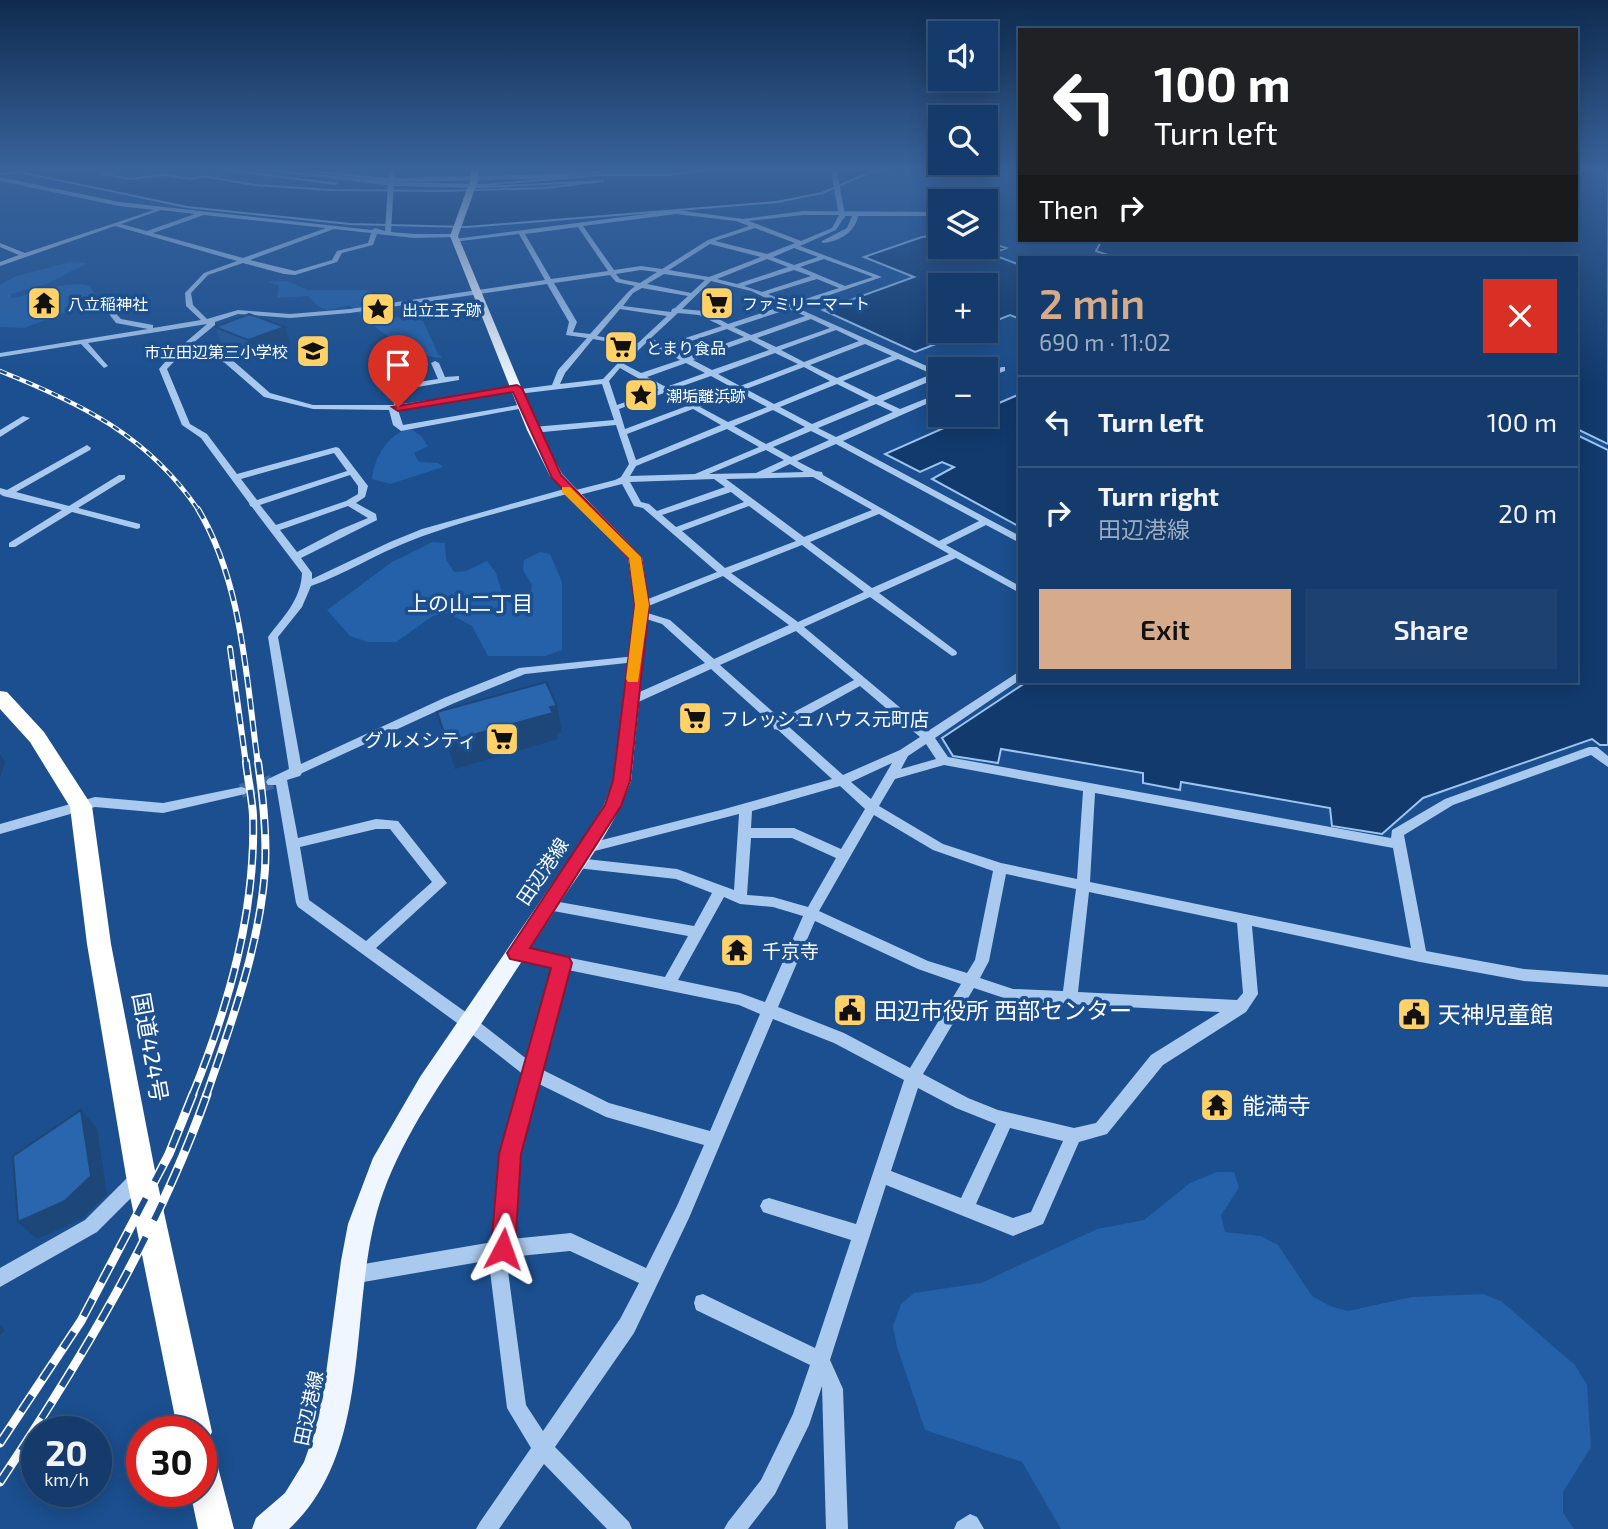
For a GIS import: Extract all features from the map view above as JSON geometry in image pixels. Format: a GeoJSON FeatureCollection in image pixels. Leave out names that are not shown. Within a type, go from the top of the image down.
{"type":"FeatureCollection","features":[{"type":"Feature","properties":{"kind":"highway","name":"国道424号"},"geometry":{"type":"LineString","coordinates":[[0,697],[37,737],[81,806],[99,944],[141,1176],[192,1416]]}},
{"type":"Feature","properties":{"kind":"highway"},"geometry":{"type":"LineString","coordinates":[[211,1507],[216,1529]]}},
{"type":"Feature","properties":{"kind":"main road","name":"田辺港線"},"geometry":{"type":"LineString","coordinates":[[267,1529],[284,1518],[320,1466],[344,1356],[352,1275],[361,1223],[386,1163],[414,1105],[582,855],[613,806],[621,781],[641,610],[635,557],[569,493],[556,476],[533,430],[457,241]]}},
{"type":"Feature","properties":{"kind":"street"},"geometry":{"type":"LineString","coordinates":[[0,264],[67,241]]}},
{"type":"Feature","properties":{"kind":"street"},"geometry":{"type":"LineString","coordinates":[[175,241],[284,272],[302,272],[335,261],[339,252],[371,244],[372,241]]}},
{"type":"Feature","properties":{"kind":"street"},"geometry":{"type":"LineString","coordinates":[[293,241],[206,274],[188,293],[190,306],[212,323],[173,354],[163,369],[186,425],[204,436],[273,530],[297,556],[307,573],[308,584],[299,603],[273,637],[296,773]]}},
{"type":"Feature","properties":{"kind":"street"},"geometry":{"type":"LineString","coordinates":[[526,241],[573,322],[569,333],[639,345]]}},
{"type":"Feature","properties":{"kind":"street"},"geometry":{"type":"LineString","coordinates":[[591,241],[618,281],[692,295]]}},
{"type":"Feature","properties":{"kind":"street"},"geometry":{"type":"LineString","coordinates":[[665,347],[879,277],[789,241]]}},
{"type":"Feature","properties":{"kind":"street"},"geometry":{"type":"LineString","coordinates":[[799,246],[809,241]]}},
{"type":"Feature","properties":{"kind":"street"},"geometry":{"type":"LineString","coordinates":[[188,344],[228,361],[256,388],[281,401],[340,409],[396,408],[517,390],[605,381],[672,312],[710,279],[766,256],[815,241]]}},
{"type":"Feature","properties":{"kind":"street"},"geometry":{"type":"LineString","coordinates":[[555,387],[561,372],[617,307],[641,285],[710,242],[766,256],[845,288]]}},
{"type":"Feature","properties":{"kind":"street"},"geometry":{"type":"LineString","coordinates":[[0,245],[25,255]]}},
{"type":"Feature","properties":{"kind":"street"},"geometry":{"type":"LineString","coordinates":[[737,286],[825,257]]}},
{"type":"Feature","properties":{"kind":"street"},"geometry":{"type":"LineString","coordinates":[[0,355],[207,320],[238,312],[290,316],[349,311],[475,290],[641,268],[710,279],[762,294],[928,369]]}},
{"type":"Feature","properties":{"kind":"street"},"geometry":{"type":"LineString","coordinates":[[762,294],[819,276]]}},
{"type":"Feature","properties":{"kind":"street"},"geometry":{"type":"LineString","coordinates":[[102,302],[119,321],[157,328]]}},
{"type":"Feature","properties":{"kind":"street"},"geometry":{"type":"LineString","coordinates":[[617,307],[701,313],[899,412]]}},
{"type":"Feature","properties":{"kind":"street"},"geometry":{"type":"LineString","coordinates":[[640,376],[812,316]]}},
{"type":"Feature","properties":{"kind":"street"},"geometry":{"type":"LineString","coordinates":[[615,408],[836,328]]}},
{"type":"Feature","properties":{"kind":"street"},"geometry":{"type":"LineString","coordinates":[[646,338],[838,439],[1018,539]]}},
{"type":"Feature","properties":{"kind":"street"},"geometry":{"type":"LineString","coordinates":[[623,433],[866,341]]}},
{"type":"Feature","properties":{"kind":"street"},"geometry":{"type":"LineString","coordinates":[[83,342],[104,366]]}},
{"type":"Feature","properties":{"kind":"street"},"geometry":{"type":"LineString","coordinates":[[624,479],[632,464],[898,356]]}},
{"type":"Feature","properties":{"kind":"street"},"geometry":{"type":"LineString","coordinates":[[435,363],[442,380]]}},
{"type":"Feature","properties":{"kind":"street"},"geometry":{"type":"LineString","coordinates":[[619,364],[819,474],[1018,589]]}},
{"type":"Feature","properties":{"kind":"street"},"geometry":{"type":"LineString","coordinates":[[998,371],[1002,369]]}},
{"type":"Feature","properties":{"kind":"street"},"geometry":{"type":"LineString","coordinates":[[456,378],[395,388],[397,425],[401,428],[524,407]]}},
{"type":"Feature","properties":{"kind":"street"},"geometry":{"type":"LineString","coordinates":[[696,477],[928,379]]}},
{"type":"Feature","properties":{"kind":"street"},"geometry":{"type":"LineString","coordinates":[[605,381],[632,464]]}},
{"type":"Feature","properties":{"kind":"street"},"geometry":{"type":"LineString","coordinates":[[756,476],[928,400]]}},
{"type":"Feature","properties":{"kind":"street"},"geometry":{"type":"LineString","coordinates":[[0,433],[26,418]]}},
{"type":"Feature","properties":{"kind":"street"},"geometry":{"type":"LineString","coordinates":[[533,430],[620,422]]}},
{"type":"Feature","properties":{"kind":"street"},"geometry":{"type":"LineString","coordinates":[[3,494],[87,449]]}},
{"type":"Feature","properties":{"kind":"street"},"geometry":{"type":"LineString","coordinates":[[234,478],[327,450],[336,450],[363,486],[362,495],[349,503],[273,530]]}},
{"type":"Feature","properties":{"kind":"street"},"geometry":{"type":"LineString","coordinates":[[253,504],[352,472]]}},
{"type":"Feature","properties":{"kind":"street"},"geometry":{"type":"LineString","coordinates":[[308,584],[342,572],[416,535],[624,479],[819,474]]}},
{"type":"Feature","properties":{"kind":"street"},"geometry":{"type":"LineString","coordinates":[[12,545],[122,477]]}},
{"type":"Feature","properties":{"kind":"street"},"geometry":{"type":"LineString","coordinates":[[717,477],[951,653]]}},
{"type":"Feature","properties":{"kind":"street"},"geometry":{"type":"LineString","coordinates":[[624,479],[637,504],[656,514],[725,573],[798,627],[927,736],[944,761]]}},
{"type":"Feature","properties":{"kind":"street"},"geometry":{"type":"LineString","coordinates":[[656,514],[732,488]]}},
{"type":"Feature","properties":{"kind":"street"},"geometry":{"type":"LineString","coordinates":[[3,494],[137,526]]}},
{"type":"Feature","properties":{"kind":"street"},"geometry":{"type":"LineString","coordinates":[[674,531],[751,502]]}},
{"type":"Feature","properties":{"kind":"street"},"geometry":{"type":"LineString","coordinates":[[297,556],[342,532],[372,520],[373,516],[349,503]]}},
{"type":"Feature","properties":{"kind":"street"},"geometry":{"type":"LineString","coordinates":[[641,610],[881,510]]}},
{"type":"Feature","properties":{"kind":"street"},"geometry":{"type":"LineString","coordinates":[[940,544],[987,521]]}},
{"type":"Feature","properties":{"kind":"street"},"geometry":{"type":"LineString","coordinates":[[631,701],[957,554]]}},
{"type":"Feature","properties":{"kind":"street"},"geometry":{"type":"LineString","coordinates":[[641,610],[666,622],[778,726],[872,808],[938,847],[1000,868],[1420,956],[1524,975],[1608,981]]}},
{"type":"Feature","properties":{"kind":"street"},"geometry":{"type":"LineString","coordinates":[[636,659],[523,671],[448,701],[276,781],[303,903],[469,1023],[533,1073],[606,1110],[715,1140]]}},
{"type":"Feature","properties":{"kind":"street"},"geometry":{"type":"LineString","coordinates":[[582,855],[841,781],[904,753],[1018,676]]}},
{"type":"Feature","properties":{"kind":"street"},"geometry":{"type":"LineString","coordinates":[[778,726],[860,681]]}},
{"type":"Feature","properties":{"kind":"street"},"geometry":{"type":"LineString","coordinates":[[1420,956],[1397,833],[1449,802],[1593,750],[1608,763]]}},
{"type":"Feature","properties":{"kind":"street"},"geometry":{"type":"LineString","coordinates":[[486,1529],[627,1326],[715,1140],[768,1009],[811,913],[904,753]]}},
{"type":"Feature","properties":{"kind":"street"},"geometry":{"type":"LineString","coordinates":[[891,776],[944,761],[1400,844]]}},
{"type":"Feature","properties":{"kind":"street"},"geometry":{"type":"LineString","coordinates":[[1070,996],[1083,885],[1089,788]]}},
{"type":"Feature","properties":{"kind":"street"},"geometry":{"type":"LineString","coordinates":[[0,829],[95,802],[163,808],[241,791]]}},
{"type":"Feature","properties":{"kind":"street"},"geometry":{"type":"LineString","coordinates":[[740,899],[746,808]]}},
{"type":"Feature","properties":{"kind":"street"},"geometry":{"type":"LineString","coordinates":[[292,844],[376,824],[393,824],[440,883],[366,949]]}},
{"type":"Feature","properties":{"kind":"street"},"geometry":{"type":"LineString","coordinates":[[744,833],[794,833],[844,856]]}},
{"type":"Feature","properties":{"kind":"street"},"geometry":{"type":"LineString","coordinates":[[582,855],[677,874],[719,893],[740,899],[774,902],[811,913],[923,965],[1013,995],[1241,1007]]}},
{"type":"Feature","properties":{"kind":"street"},"geometry":{"type":"LineString","coordinates":[[736,1529],[768,1487],[802,1418],[913,1077],[982,961],[1000,868]]}},
{"type":"Feature","properties":{"kind":"street"},"geometry":{"type":"LineString","coordinates":[[669,983],[719,893]]}},
{"type":"Feature","properties":{"kind":"street"},"geometry":{"type":"LineString","coordinates":[[548,905],[697,932]]}},
{"type":"Feature","properties":{"kind":"street"},"geometry":{"type":"LineString","coordinates":[[516,953],[740,999],[839,1038],[962,1103],[1006,1119],[1074,1136],[1101,1129],[1157,1060],[1241,1007],[1251,994],[1244,919]]}},
{"type":"Feature","properties":{"kind":"street"},"geometry":{"type":"LineString","coordinates":[[562,963],[510,1154],[499,1271],[517,1408],[542,1448],[622,1529]]}},
{"type":"Feature","properties":{"kind":"street"},"geometry":{"type":"LineString","coordinates":[[965,1208],[1006,1119]]}},
{"type":"Feature","properties":{"kind":"street"},"geometry":{"type":"LineString","coordinates":[[881,1175],[1013,1227],[1037,1218],[1074,1136]]}},
{"type":"Feature","properties":{"kind":"street"},"geometry":{"type":"LineString","coordinates":[[0,1278],[91,1226],[141,1176]]}},
{"type":"Feature","properties":{"kind":"street"},"geometry":{"type":"LineString","coordinates":[[769,1206],[862,1235]]}},
{"type":"Feature","properties":{"kind":"street"},"geometry":{"type":"LineString","coordinates":[[352,1275],[503,1249],[571,1242],[650,1279]]}},
{"type":"Feature","properties":{"kind":"street"},"geometry":{"type":"LineString","coordinates":[[703,1303],[821,1361],[833,1389],[837,1529]]}},
{"type":"Feature","properties":{"kind":"street"},"geometry":{"type":"LineString","coordinates":[[964,1529],[970,1524],[973,1529]]}},
{"type":"Feature","properties":{"kind":"shaded area"},"geometry":{"type":"Polygon","coordinates":[[[909,241],[928,241],[928,259],[998,259],[998,257],[1018,264],[1018,318],[1010,315],[998,320],[998,273],[928,273],[928,343],[939,343],[915,352],[823,310],[914,277],[864,257],[909,241]]]}},
{"type":"Feature","properties":{"kind":"shaded area"},"geometry":{"type":"Polygon","coordinates":[[[1608,241],[1608,444],[1578,429],[1578,256],[1111,256],[1096,251],[1101,242],[1608,241]]]}},
{"type":"Feature","properties":{"kind":"shaded area"},"geometry":{"type":"Polygon","coordinates":[[[69,262],[87,263],[49,283],[11,294],[11,298],[80,284],[90,286],[98,300],[24,328],[0,327],[0,285],[14,277],[69,262]]]}},
{"type":"Feature","properties":{"kind":"shaded area"},"geometry":{"type":"Polygon","coordinates":[[[287,281],[308,290],[366,290],[373,293],[359,304],[367,312],[423,321],[438,354],[443,358],[405,347],[349,305],[328,310],[319,307],[308,296],[277,298],[279,285],[267,282],[287,281]]]}},
{"type":"Feature","properties":{"kind":"shaded area"},"geometry":{"type":"Polygon","coordinates":[[[1018,395],[1018,526],[932,479],[954,467],[942,462],[920,472],[885,454],[946,427],[998,427],[998,403],[1018,395]]]}},
{"type":"Feature","properties":{"kind":"shaded area"},"geometry":{"type":"Polygon","coordinates":[[[409,428],[421,436],[428,446],[414,453],[419,462],[438,463],[443,467],[390,484],[372,479],[383,448],[409,428]]]}},
{"type":"Feature","properties":{"kind":"shaded area"},"geometry":{"type":"Polygon","coordinates":[[[1578,435],[1608,450],[1608,745],[1600,745],[1592,739],[1423,798],[1382,834],[1332,826],[1330,808],[1181,782],[1180,790],[1143,783],[1143,773],[1001,749],[998,763],[953,756],[942,738],[1025,683],[1578,683],[1578,435]]]}},
{"type":"Feature","properties":{"kind":"shaded area"},"geometry":{"type":"Polygon","coordinates":[[[433,542],[445,543],[446,559],[454,572],[466,571],[487,561],[496,573],[504,599],[518,608],[528,607],[532,585],[523,570],[524,560],[540,552],[550,554],[562,582],[562,650],[545,656],[488,656],[472,626],[448,613],[433,616],[396,642],[368,642],[350,636],[327,610],[392,562],[433,542]]]}},
{"type":"Feature","properties":{"kind":"shaded area"},"geometry":{"type":"Polygon","coordinates":[[[1217,1172],[1234,1172],[1239,1188],[1221,1215],[1225,1232],[1261,1236],[1278,1245],[1312,1296],[1330,1306],[1348,1311],[1412,1297],[1483,1294],[1501,1301],[1575,1365],[1587,1385],[1591,1447],[1563,1492],[1563,1513],[1574,1529],[1061,1529],[1022,1462],[925,1430],[897,1347],[893,1326],[901,1304],[914,1293],[981,1283],[1097,1229],[1144,1220],[1190,1183],[1217,1172]]]}},
{"type":"Feature","properties":{"kind":"building"},"geometry":{"type":"Polygon","coordinates":[[[249,314],[285,327],[248,340],[215,327],[249,314]]]}},
{"type":"Feature","properties":{"kind":"building"},"geometry":{"type":"Polygon","coordinates":[[[546,682],[557,706],[550,707],[553,713],[447,742],[437,712],[546,682]]]}},
{"type":"Feature","properties":{"kind":"building"},"geometry":{"type":"Polygon","coordinates":[[[81,1110],[91,1176],[65,1201],[18,1222],[13,1156],[81,1110]]]}},
{"type":"Feature","properties":{"kind":"tunnel"},"geometry":{"type":"LineString","coordinates":[[241,791],[272,782]]}},
{"type":"Feature","properties":{"kind":"railway"},"geometry":{"type":"LineString","coordinates":[[0,371],[58,396],[111,425],[158,462],[199,511]]}},
{"type":"Feature","properties":{"kind":"railway"},"geometry":{"type":"LineString","coordinates":[[198,509],[213,538],[234,600],[246,666],[258,764]]}},
{"type":"Feature","properties":{"kind":"railway"},"geometry":{"type":"LineString","coordinates":[[230,648],[246,764]]}},
{"type":"Feature","properties":{"kind":"railway"},"geometry":{"type":"LineString","coordinates":[[192,1096],[228,994],[245,923],[253,851],[253,815],[246,762]]}},
{"type":"Feature","properties":{"kind":"railway"},"geometry":{"type":"LineString","coordinates":[[206,1096],[243,984],[262,898],[265,842],[258,762]]}},
{"type":"Feature","properties":{"kind":"railway"},"geometry":{"type":"LineString","coordinates":[[0,1443],[81,1321],[169,1154],[193,1094]]}},
{"type":"Feature","properties":{"kind":"railway"},"geometry":{"type":"LineString","coordinates":[[0,1482],[60,1389],[116,1294],[165,1196],[207,1094]]}},
{"type":"Feature","properties":{"kind":"slow traffic"},"geometry":{"type":"LineString","coordinates":[[566,489],[635,557],[642,605],[633,679]]}},
{"type":"Feature","properties":{"kind":"place","name":"八立稲神社"},"geometry":{"type":"Point","coordinates":[44,303]}},
{"type":"Feature","properties":{"kind":"place","name":"ファミリーマート"},"geometry":{"type":"Point","coordinates":[717,303]}},
{"type":"Feature","properties":{"kind":"place","name":"出立王子跡"},"geometry":{"type":"Point","coordinates":[378,309]}},
{"type":"Feature","properties":{"kind":"place","name":"とまり食品"},"geometry":{"type":"Point","coordinates":[621,347]}},
{"type":"Feature","properties":{"kind":"place","name":"市立田辺第三小学校"},"geometry":{"type":"Point","coordinates":[313,351]}},
{"type":"Feature","properties":{"kind":"place","name":"潮垢離浜跡"},"geometry":{"type":"Point","coordinates":[641,395]}},
{"type":"Feature","properties":{"kind":"place","name":"フレッシュハウス元町店"},"geometry":{"type":"Point","coordinates":[695,718]}},
{"type":"Feature","properties":{"kind":"place","name":"グルメシティ"},"geometry":{"type":"Point","coordinates":[502,739]}},
{"type":"Feature","properties":{"kind":"place","name":"千京寺"},"geometry":{"type":"Point","coordinates":[737,950]}},
{"type":"Feature","properties":{"kind":"place","name":"田辺市役所 西部センター"},"geometry":{"type":"Point","coordinates":[850,1010]}},
{"type":"Feature","properties":{"kind":"place","name":"天神児童館"},"geometry":{"type":"Point","coordinates":[1414,1014]}},
{"type":"Feature","properties":{"kind":"place","name":"能満寺"},"geometry":{"type":"Point","coordinates":[1217,1105]}},
{"type":"Feature","properties":{"kind":"district","name":"上の山二丁目"},"geometry":{"type":"Point","coordinates":[470,602]}},
{"type":"Feature","properties":{"kind":"route"},"geometry":{"type":"LineString","coordinates":[[398,407],[517,388],[533,430],[556,476],[571,495],[635,557],[641,590],[642,605],[621,781],[613,806],[516,953],[562,963],[510,1154],[503,1249]]}}]}
